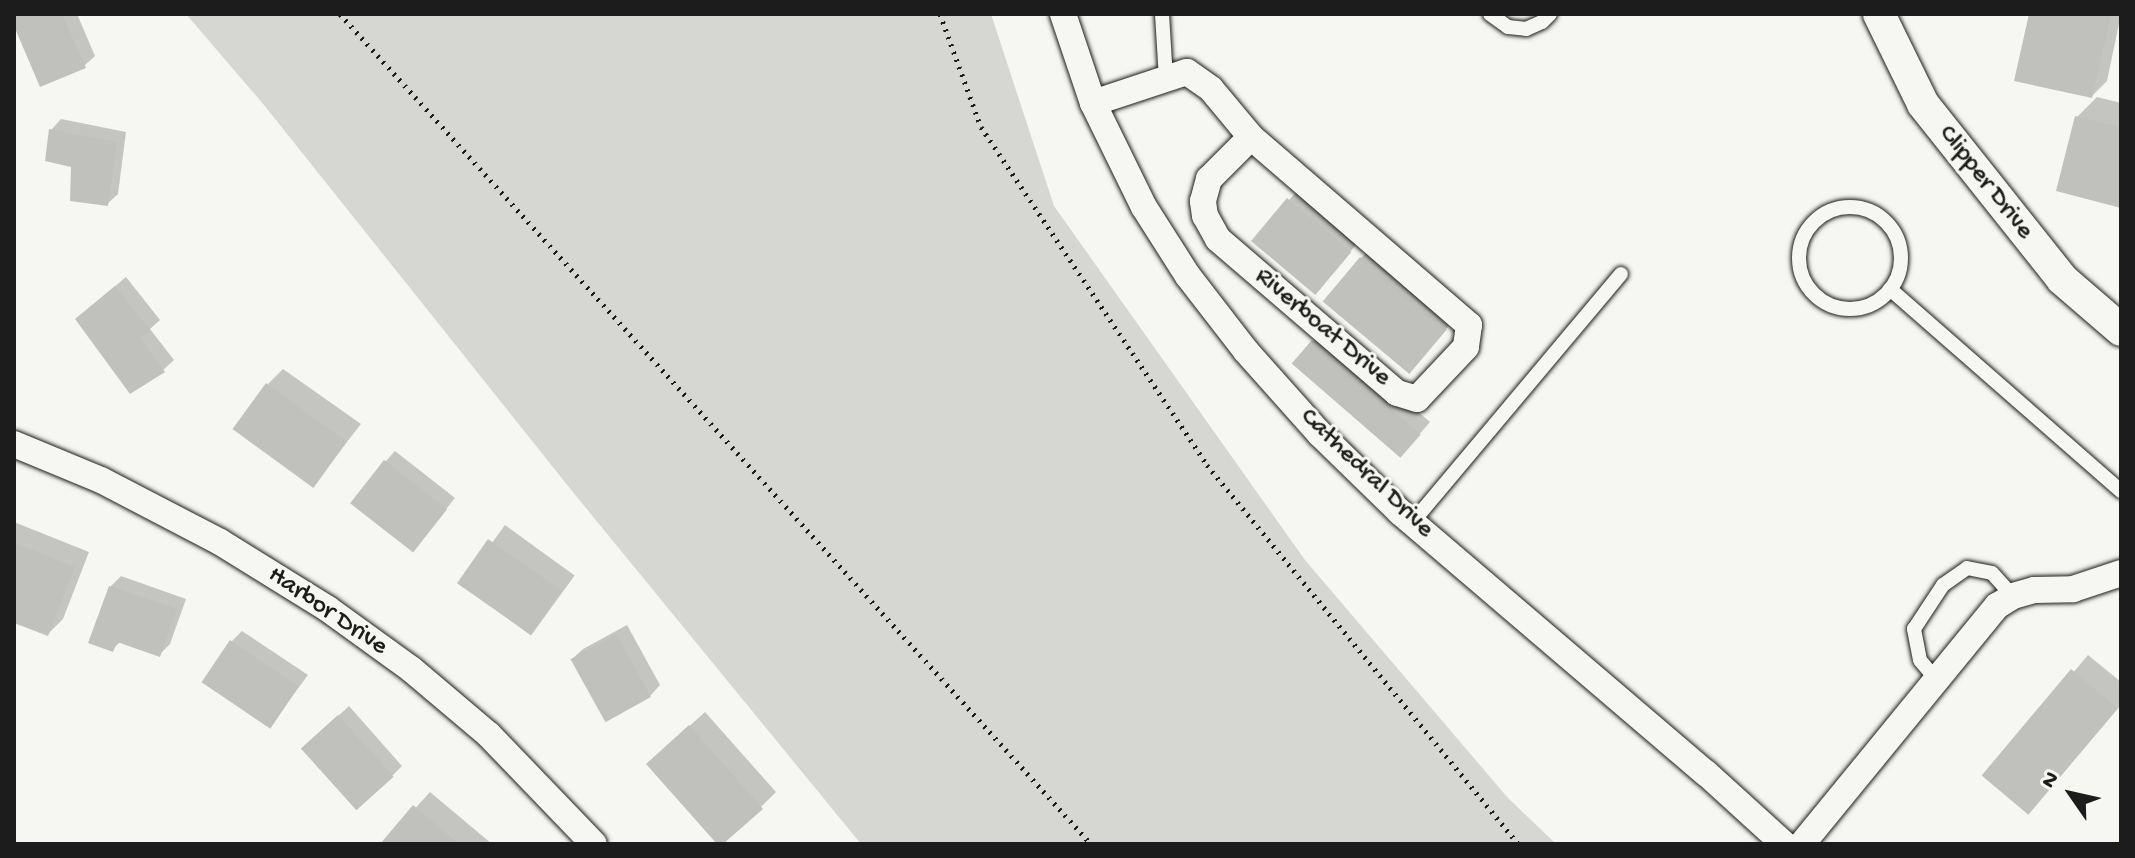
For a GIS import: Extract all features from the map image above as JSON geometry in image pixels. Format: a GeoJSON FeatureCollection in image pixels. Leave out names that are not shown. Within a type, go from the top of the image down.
{"type":"FeatureCollection","features":[{"type":"Feature","properties":{"kind":"street","name":"Cathedral Drive"},"geometry":{"type":"LineString","coordinates":[[1063,14],[1093,103],[1144,207],[1188,276],[1246,351],[1320,434],[1412,523],[1706,773],[1784,844]]}},
{"type":"Feature","properties":{"kind":"street","name":"Clipper Drive"},"geometry":{"type":"LineString","coordinates":[[1879,14],[1923,104],[2062,279],[2121,330]]}},
{"type":"Feature","properties":{"kind":"street","name":"Riverboat Drive"},"geometry":{"type":"LineString","coordinates":[[1093,103],[1187,72],[1211,89],[1251,137],[1469,325],[1466,347],[1417,399],[1397,393],[1218,239],[1205,216],[1203,201],[1209,179],[1251,137]]}},
{"type":"Feature","properties":{"kind":"street","name":"Harbor Drive"},"geometry":{"type":"LineString","coordinates":[[14,444],[101,480],[220,542],[328,609],[411,669],[489,735],[594,844]]}},
{"type":"Feature","properties":{"kind":"street"},"geometry":{"type":"LineString","coordinates":[[1802,844],[1997,606],[2013,596],[2034,590],[2073,589],[2121,573]]}},
{"type":"Feature","properties":{"kind":"lane"},"geometry":{"type":"LineString","coordinates":[[1162,14],[1166,79]]}},
{"type":"Feature","properties":{"kind":"lane"},"geometry":{"type":"LineString","coordinates":[[1490,14],[1508,27],[1526,29],[1542,22],[1550,14]]}},
{"type":"Feature","properties":{"kind":"lane"},"geometry":{"type":"LineString","coordinates":[[1839,208],[1864,208],[1879,215],[1891,227],[1899,242],[1901,259],[1890,289],[1862,308],[1845,309],[1821,300],[1804,281],[1799,265],[1799,247],[1806,232],[1817,219],[1839,208]]}},
{"type":"Feature","properties":{"kind":"lane"},"geometry":{"type":"LineString","coordinates":[[1412,523],[1621,274]]}},
{"type":"Feature","properties":{"kind":"lane"},"geometry":{"type":"LineString","coordinates":[[1890,289],[2121,491]]}},
{"type":"Feature","properties":{"kind":"lane"},"geometry":{"type":"LineString","coordinates":[[1935,678],[1920,660],[1914,629],[1943,585],[1967,568],[1992,573],[2013,596]]}},
{"type":"Feature","properties":{"kind":"path"},"geometry":{"type":"LineString","coordinates":[[340,14],[1091,844]]}},
{"type":"Feature","properties":{"kind":"path"},"geometry":{"type":"LineString","coordinates":[[940,14],[981,127],[1207,465],[1518,844]]}},
{"type":"Feature","properties":{"kind":"shaded area"},"geometry":{"type":"Polygon","coordinates":[[[186,14],[991,14],[1054,206],[1305,560],[1508,798],[1556,844],[861,844],[572,491],[264,105],[186,14]]]}},
{"type":"Feature","properties":{"kind":"building"},"geometry":{"type":"Polygon","coordinates":[[[14,14],[62,14],[86,68],[40,87],[14,26],[14,14]]]}},
{"type":"Feature","properties":{"kind":"building"},"geometry":{"type":"Polygon","coordinates":[[[2029,14],[2111,14],[2092,98],[2014,81],[2029,14]]]}},
{"type":"Feature","properties":{"kind":"building"},"geometry":{"type":"Polygon","coordinates":[[[2075,116],[2121,127],[2121,208],[2056,191],[2075,116]]]}},
{"type":"Feature","properties":{"kind":"building"},"geometry":{"type":"Polygon","coordinates":[[[49,129],[117,142],[108,206],[70,201],[71,167],[45,161],[49,129]]]}},
{"type":"Feature","properties":{"kind":"building"},"geometry":{"type":"Polygon","coordinates":[[[1287,198],[1351,252],[1315,295],[1251,241],[1287,198]]]}},
{"type":"Feature","properties":{"kind":"building"},"geometry":{"type":"Polygon","coordinates":[[[1360,257],[1447,330],[1409,374],[1323,301],[1360,257]]]}},
{"type":"Feature","properties":{"kind":"building"},"geometry":{"type":"Polygon","coordinates":[[[115,286],[151,331],[140,338],[165,372],[130,394],[75,319],[115,286]]]}},
{"type":"Feature","properties":{"kind":"building"},"geometry":{"type":"Polygon","coordinates":[[[1312,340],[1421,434],[1400,458],[1292,363],[1312,340]]]}},
{"type":"Feature","properties":{"kind":"building"},"geometry":{"type":"Polygon","coordinates":[[[266,383],[347,442],[313,488],[232,429],[266,383]]]}},
{"type":"Feature","properties":{"kind":"building"},"geometry":{"type":"Polygon","coordinates":[[[384,460],[447,509],[413,553],[350,503],[384,460]]]}},
{"type":"Feature","properties":{"kind":"building"},"geometry":{"type":"Polygon","coordinates":[[[488,539],[562,591],[531,635],[457,583],[488,539]]]}},
{"type":"Feature","properties":{"kind":"building"},"geometry":{"type":"Polygon","coordinates":[[[14,543],[75,567],[48,636],[14,623],[14,543]]]}},
{"type":"Feature","properties":{"kind":"building"},"geometry":{"type":"Polygon","coordinates":[[[109,586],[177,609],[160,657],[117,642],[113,652],[88,643],[109,586]]]}},
{"type":"Feature","properties":{"kind":"building"},"geometry":{"type":"Polygon","coordinates":[[[616,634],[651,697],[605,722],[571,659],[616,634]]]}},
{"type":"Feature","properties":{"kind":"building"},"geometry":{"type":"Polygon","coordinates":[[[230,640],[299,686],[270,729],[201,682],[230,640]]]}},
{"type":"Feature","properties":{"kind":"building"},"geometry":{"type":"Polygon","coordinates":[[[2071,669],[2118,708],[2028,815],[1982,775],[2071,669]]]}},
{"type":"Feature","properties":{"kind":"building"},"geometry":{"type":"Polygon","coordinates":[[[338,715],[394,777],[356,810],[301,748],[338,715]]]}},
{"type":"Feature","properties":{"kind":"building"},"geometry":{"type":"Polygon","coordinates":[[[689,725],[763,809],[723,844],[717,844],[646,764],[689,725]]]}},
{"type":"Feature","properties":{"kind":"building"},"geometry":{"type":"Polygon","coordinates":[[[413,805],[459,844],[380,844],[413,805]]]}}]}
